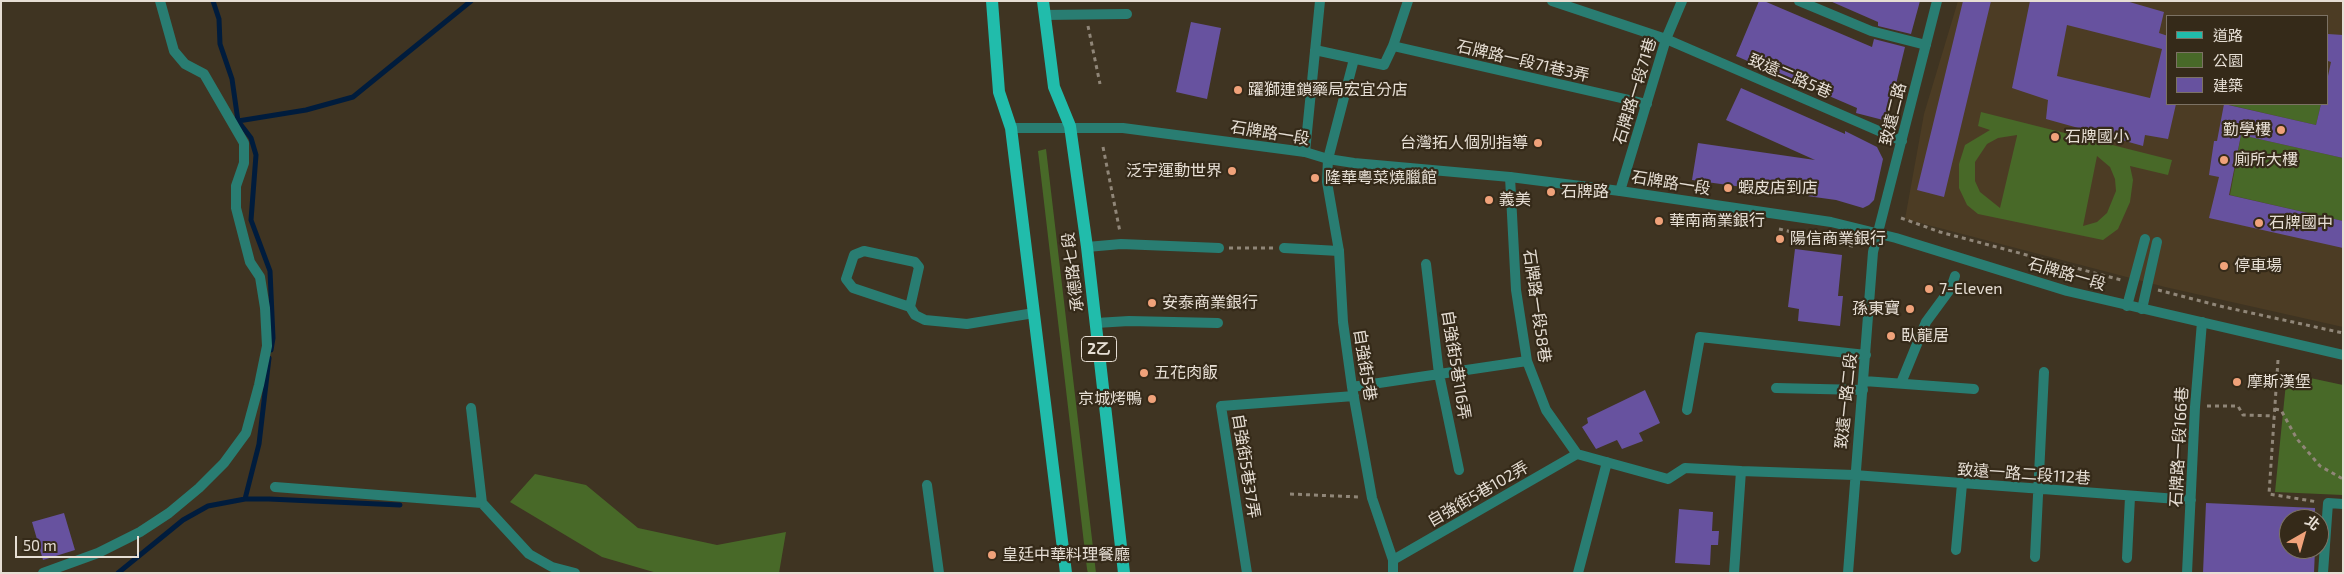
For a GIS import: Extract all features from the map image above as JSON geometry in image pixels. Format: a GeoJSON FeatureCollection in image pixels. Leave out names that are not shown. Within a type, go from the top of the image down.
{"type":"FeatureCollection","features":[{"type":"Feature","properties":{"kind":"main road"},"geometry":{"type":"LineString","coordinates":[[992,1],[999,92],[1011,128],[1066,573]]}},
{"type":"Feature","properties":{"kind":"main road","name":"承德路七段"},"geometry":{"type":"LineString","coordinates":[[1042,1],[1054,88],[1070,126],[1087,247],[1124,573]]}},
{"type":"Feature","properties":{"kind":"street"},"geometry":{"type":"LineString","coordinates":[[43,573],[98,553],[140,532],[169,513],[199,488],[246,433],[267,346],[265,308],[260,277],[250,262],[236,208],[236,186],[244,163],[244,143],[204,74],[185,64],[174,51],[160,1]]}},
{"type":"Feature","properties":{"kind":"street"},"geometry":{"type":"LineString","coordinates":[[1305,152],[1320,1]]}},
{"type":"Feature","properties":{"kind":"street"},"geometry":{"type":"LineString","coordinates":[[1315,50],[1384,65],[1393,46],[1408,1]]}},
{"type":"Feature","properties":{"kind":"street","name":"致遠二路5巷"},"geometry":{"type":"LineString","coordinates":[[1552,1],[1666,39],[1902,141]]}},
{"type":"Feature","properties":{"kind":"street","name":"石牌路一段71巷"},"geometry":{"type":"LineString","coordinates":[[1620,191],[1666,39],[1682,1]]}},
{"type":"Feature","properties":{"kind":"street"},"geometry":{"type":"LineString","coordinates":[[1800,1],[1871,31],[1926,45]]}},
{"type":"Feature","properties":{"kind":"street","name":"致遠二路"},"geometry":{"type":"LineString","coordinates":[[1879,234],[1937,1]]}},
{"type":"Feature","properties":{"kind":"street"},"geometry":{"type":"LineString","coordinates":[[1044,15],[1127,14]]}},
{"type":"Feature","properties":{"kind":"street","name":"石牌路一段71巷3弄"},"geometry":{"type":"LineString","coordinates":[[1393,46],[1647,104]]}},
{"type":"Feature","properties":{"kind":"street","name":"自強街5巷"},"geometry":{"type":"LineString","coordinates":[[1354,59],[1328,159],[1327,182],[1339,251],[1342,322],[1353,391],[1372,498],[1393,560],[1393,573]]}},
{"type":"Feature","properties":{"kind":"street","name":"石牌路一段"},"geometry":{"type":"LineString","coordinates":[[1011,128],[1070,126],[1123,128],[1305,152],[1328,159],[1510,177],[1831,222],[1879,234],[2067,291],[2343,354]]}},
{"type":"Feature","properties":{"kind":"street","name":"石牌路一段58巷"},"geometry":{"type":"LineString","coordinates":[[1510,177],[1516,290],[1527,362],[1546,410],[1577,454]]}},
{"type":"Feature","properties":{"kind":"street","name":"致遠一路二段"},"geometry":{"type":"LineString","coordinates":[[1848,573],[1854,475],[1866,354],[1873,252],[1879,234]]}},
{"type":"Feature","properties":{"kind":"street"},"geometry":{"type":"LineString","coordinates":[[2127,306],[2145,239]]}},
{"type":"Feature","properties":{"kind":"street"},"geometry":{"type":"LineString","coordinates":[[2142,309],[2157,242]]}},
{"type":"Feature","properties":{"kind":"street"},"geometry":{"type":"LineString","coordinates":[[1087,247],[1121,244],[1219,248]]}},
{"type":"Feature","properties":{"kind":"street"},"geometry":{"type":"LineString","coordinates":[[1284,248],[1339,251]]}},
{"type":"Feature","properties":{"kind":"street"},"geometry":{"type":"LineString","coordinates":[[910,307],[919,267],[915,262],[864,251],[854,256],[846,279],[853,288],[910,307],[916,315],[925,320],[938,323],[967,324],[1034,313]]}},
{"type":"Feature","properties":{"kind":"street","name":"自強街5巷116弄"},"geometry":{"type":"LineString","coordinates":[[1426,264],[1439,374],[1460,470]]}},
{"type":"Feature","properties":{"kind":"street"},"geometry":{"type":"LineString","coordinates":[[1901,383],[1926,322],[1952,288],[1955,276]]}},
{"type":"Feature","properties":{"kind":"street"},"geometry":{"type":"LineString","coordinates":[[1096,323],[1129,321],[1218,323]]}},
{"type":"Feature","properties":{"kind":"street","name":"石牌路一段166巷"},"geometry":{"type":"LineString","coordinates":[[2187,573],[2195,406],[2202,322]]}},
{"type":"Feature","properties":{"kind":"street"},"geometry":{"type":"LineString","coordinates":[[1687,410],[1700,337],[1866,354]]}},
{"type":"Feature","properties":{"kind":"street"},"geometry":{"type":"LineString","coordinates":[[1353,391],[1439,374],[1527,362]]}},
{"type":"Feature","properties":{"kind":"street"},"geometry":{"type":"LineString","coordinates":[[2035,557],[2044,372]]}},
{"type":"Feature","properties":{"kind":"street"},"geometry":{"type":"LineString","coordinates":[[1776,388],[1901,383],[1974,389]]}},
{"type":"Feature","properties":{"kind":"street","name":"自強街5巷37弄"},"geometry":{"type":"LineString","coordinates":[[1247,573],[1221,406],[1353,391]]}},
{"type":"Feature","properties":{"kind":"street"},"geometry":{"type":"LineString","coordinates":[[471,408],[482,502],[529,554],[552,567],[575,573]]}},
{"type":"Feature","properties":{"kind":"street"},"geometry":{"type":"LineString","coordinates":[[1577,454],[1608,462],[1578,573]]}},
{"type":"Feature","properties":{"kind":"street","name":"自強街5巷102弄"},"geometry":{"type":"LineString","coordinates":[[1393,560],[1577,454]]}},
{"type":"Feature","properties":{"kind":"street","name":"致遠一路二段112巷"},"geometry":{"type":"LineString","coordinates":[[1608,462],[1668,479],[1685,468],[1742,470],[1854,475],[2130,497],[2191,500]]}},
{"type":"Feature","properties":{"kind":"street"},"geometry":{"type":"LineString","coordinates":[[1734,573],[1742,470]]}},
{"type":"Feature","properties":{"kind":"street"},"geometry":{"type":"LineString","coordinates":[[1956,550],[1962,484]]}},
{"type":"Feature","properties":{"kind":"street"},"geometry":{"type":"LineString","coordinates":[[927,485],[939,573]]}},
{"type":"Feature","properties":{"kind":"street"},"geometry":{"type":"LineString","coordinates":[[275,487],[482,502]]}},
{"type":"Feature","properties":{"kind":"street"},"geometry":{"type":"LineString","coordinates":[[2127,558],[2130,497]]}},
{"type":"Feature","properties":{"kind":"street"},"geometry":{"type":"LineString","coordinates":[[2323,573],[2328,504],[2343,504]]}},
{"type":"Feature","properties":{"kind":"path"},"geometry":{"type":"LineString","coordinates":[[1086,15],[1100,84]]}},
{"type":"Feature","properties":{"kind":"path"},"geometry":{"type":"LineString","coordinates":[[1103,148],[1120,232]]}},
{"type":"Feature","properties":{"kind":"path"},"geometry":{"type":"LineString","coordinates":[[1996,250],[1998,246]]}},
{"type":"Feature","properties":{"kind":"path"},"geometry":{"type":"LineString","coordinates":[[1219,248],[1284,248]]}},
{"type":"Feature","properties":{"kind":"path"},"geometry":{"type":"LineString","coordinates":[[2278,360],[2269,494],[2328,504]]}},
{"type":"Feature","properties":{"kind":"path"},"geometry":{"type":"LineString","coordinates":[[2195,406],[2238,406],[2243,415],[2274,416]]}},
{"type":"Feature","properties":{"kind":"path"},"geometry":{"type":"LineString","coordinates":[[2275,409],[2281,410],[2297,439],[2320,466],[2343,478]]}},
{"type":"Feature","properties":{"kind":"path"},"geometry":{"type":"LineString","coordinates":[[1290,494],[1372,498]]}},
{"type":"Feature","properties":{"kind":"shaded area","name":"石牌國小"},"geometry":{"type":"Polygon","coordinates":[[[1958,1],[2343,1],[2343,327],[2165,287],[1905,219],[1924,114],[1958,1]]]}},
{"type":"Feature","properties":{"kind":"green space"},"geometry":{"type":"Polygon","coordinates":[[[2229,105],[2321,105],[2316,125],[2229,105]]]}},
{"type":"Feature","properties":{"kind":"green space"},"geometry":{"type":"Polygon","coordinates":[[[1981,112],[2172,160],[2168,175],[2130,166],[2133,180],[2130,202],[2118,229],[2103,240],[1978,214],[1967,205],[1959,188],[1959,164],[1965,145],[1990,130],[1978,126],[1981,112]],[[2017,136],[1998,138],[1987,144],[1975,162],[1975,181],[1980,192],[2000,208],[2017,136]],[[2097,156],[2083,226],[2097,222],[2107,213],[2116,191],[2115,179],[2110,167],[2097,156]]]}},
{"type":"Feature","properties":{"kind":"green space"},"geometry":{"type":"Polygon","coordinates":[[[2241,135],[2343,158],[2343,221],[2230,195],[2241,135]]]}},
{"type":"Feature","properties":{"kind":"green space"},"geometry":{"type":"Polygon","coordinates":[[[1046,149],[1096,573],[1088,573],[1087,569],[1038,151],[1046,149]]]}},
{"type":"Feature","properties":{"kind":"green space"},"geometry":{"type":"Polygon","coordinates":[[[2287,373],[2343,385],[2343,495],[2275,492],[2287,373]]]}},
{"type":"Feature","properties":{"kind":"green space"},"geometry":{"type":"Polygon","coordinates":[[[535,474],[586,485],[638,528],[717,545],[786,532],[779,573],[657,573],[602,557],[510,502],[535,474]]]}},
{"type":"Feature","properties":{"kind":"building"},"geometry":{"type":"Polygon","coordinates":[[[1759,1],[1764,1],[1872,47],[1874,39],[1905,47],[1887,121],[1856,113],[1857,108],[1736,56],[1759,1]]]}},
{"type":"Feature","properties":{"kind":"building"},"geometry":{"type":"Polygon","coordinates":[[[1830,1],[1920,1],[1911,34],[1878,26],[1878,22],[1830,1]]]}},
{"type":"Feature","properties":{"kind":"building"},"geometry":{"type":"Polygon","coordinates":[[[1963,1],[1991,1],[1944,197],[1917,190],[1963,1]]]}},
{"type":"Feature","properties":{"kind":"building"},"geometry":{"type":"Polygon","coordinates":[[[2030,1],[2126,1],[2164,12],[2159,33],[2166,35],[2166,105],[2176,105],[2168,139],[2145,135],[2143,146],[2046,119],[2048,100],[2012,88],[2030,1]],[[2067,25],[2057,76],[2150,98],[2162,49],[2067,25]]]}},
{"type":"Feature","properties":{"kind":"building"},"geometry":{"type":"Polygon","coordinates":[[[1191,22],[1221,28],[1207,99],[1176,92],[1191,22]]]}},
{"type":"Feature","properties":{"kind":"building"},"geometry":{"type":"Polygon","coordinates":[[[2329,34],[2343,35],[2343,158],[2241,135],[2229,195],[2343,221],[2343,248],[2209,218],[2219,177],[2209,175],[2214,141],[2217,141],[2224,105],[2316,125],[2321,105],[2329,105],[2329,71],[2331,62],[2329,61],[2329,34]]]}},
{"type":"Feature","properties":{"kind":"building"},"geometry":{"type":"Polygon","coordinates":[[[1741,88],[1845,134],[1845,131],[1877,147],[1883,159],[1874,200],[1863,208],[1836,200],[1692,180],[1698,143],[1815,160],[1726,120],[1741,88]]]}},
{"type":"Feature","properties":{"kind":"building"},"geometry":{"type":"Polygon","coordinates":[[[1795,249],[1842,255],[1838,296],[1843,296],[1840,326],[1798,321],[1799,309],[1788,307],[1795,249]]]}},
{"type":"Feature","properties":{"kind":"building"},"geometry":{"type":"Polygon","coordinates":[[[1645,390],[1660,423],[1639,433],[1643,441],[1622,449],[1617,440],[1596,449],[1582,427],[1588,423],[1587,418],[1645,390]]]}},
{"type":"Feature","properties":{"kind":"building"},"geometry":{"type":"Polygon","coordinates":[[[2206,503],[2315,508],[2279,509],[2279,559],[2315,559],[2314,573],[2203,573],[2206,503]]]}},
{"type":"Feature","properties":{"kind":"building"},"geometry":{"type":"Polygon","coordinates":[[[1679,509],[1713,512],[1712,531],[1719,531],[1718,545],[1711,545],[1710,565],[1675,563],[1679,509]]]}},
{"type":"Feature","properties":{"kind":"building"},"geometry":{"type":"Polygon","coordinates":[[[64,513],[75,550],[43,560],[32,522],[64,513]]]}},
{"type":"Feature","properties":{"kind":"waterway"},"geometry":{"type":"LineString","coordinates":[[213,1],[219,19],[220,44],[232,79],[238,121]]}},
{"type":"Feature","properties":{"kind":"waterway"},"geometry":{"type":"LineString","coordinates":[[271,350],[273,338],[270,271],[251,220],[256,155],[251,138],[238,121],[306,110],[353,97],[471,1]]}},
{"type":"Feature","properties":{"kind":"waterway"},"geometry":{"type":"LineString","coordinates":[[245,499],[259,444],[269,358]]}},
{"type":"Feature","properties":{"kind":"waterway"},"geometry":{"type":"LineString","coordinates":[[118,573],[183,520],[208,506],[245,499],[400,505]]}},
{"type":"Feature","properties":{"kind":"place","name":"躍獅連鎖藥局宏宜分店"},"geometry":{"type":"Point","coordinates":[1238,90]}},
{"type":"Feature","properties":{"kind":"place","name":"勤學樓"},"geometry":{"type":"Point","coordinates":[2281,130]}},
{"type":"Feature","properties":{"kind":"place","name":"石牌國小"},"geometry":{"type":"Point","coordinates":[2055,137]}},
{"type":"Feature","properties":{"kind":"place","name":"台灣拓人個別指導"},"geometry":{"type":"Point","coordinates":[1538,143]}},
{"type":"Feature","properties":{"kind":"place","name":"廁所大樓"},"geometry":{"type":"Point","coordinates":[2224,160]}},
{"type":"Feature","properties":{"kind":"place","name":"泛宇運動世界"},"geometry":{"type":"Point","coordinates":[1232,171]}},
{"type":"Feature","properties":{"kind":"place","name":"隆華粵菜燒臘館"},"geometry":{"type":"Point","coordinates":[1315,178]}},
{"type":"Feature","properties":{"kind":"place","name":"蝦皮店到店"},"geometry":{"type":"Point","coordinates":[1728,188]}},
{"type":"Feature","properties":{"kind":"place","name":"石牌路"},"geometry":{"type":"Point","coordinates":[1551,192]}},
{"type":"Feature","properties":{"kind":"place","name":"義美"},"geometry":{"type":"Point","coordinates":[1489,200]}},
{"type":"Feature","properties":{"kind":"place","name":"華南商業銀行"},"geometry":{"type":"Point","coordinates":[1659,221]}},
{"type":"Feature","properties":{"kind":"place","name":"石牌國中"},"geometry":{"type":"Point","coordinates":[2259,223]}},
{"type":"Feature","properties":{"kind":"place","name":"陽信商業銀行"},"geometry":{"type":"Point","coordinates":[1780,239]}},
{"type":"Feature","properties":{"kind":"place","name":"停車場"},"geometry":{"type":"Point","coordinates":[2224,266]}},
{"type":"Feature","properties":{"kind":"place","name":"7-Eleven"},"geometry":{"type":"Point","coordinates":[1929,289]}},
{"type":"Feature","properties":{"kind":"place","name":"安泰商業銀行"},"geometry":{"type":"Point","coordinates":[1152,303]}},
{"type":"Feature","properties":{"kind":"place","name":"孫東寶"},"geometry":{"type":"Point","coordinates":[1910,309]}},
{"type":"Feature","properties":{"kind":"place","name":"臥龍居"},"geometry":{"type":"Point","coordinates":[1891,336]}},
{"type":"Feature","properties":{"kind":"place","name":"五花肉飯"},"geometry":{"type":"Point","coordinates":[1144,373]}},
{"type":"Feature","properties":{"kind":"place","name":"摩斯漢堡"},"geometry":{"type":"Point","coordinates":[2237,382]}},
{"type":"Feature","properties":{"kind":"place","name":"京城烤鴨"},"geometry":{"type":"Point","coordinates":[1152,399]}},
{"type":"Feature","properties":{"kind":"place","name":"皇廷中華料理餐廳"},"geometry":{"type":"Point","coordinates":[992,555]}}]}
